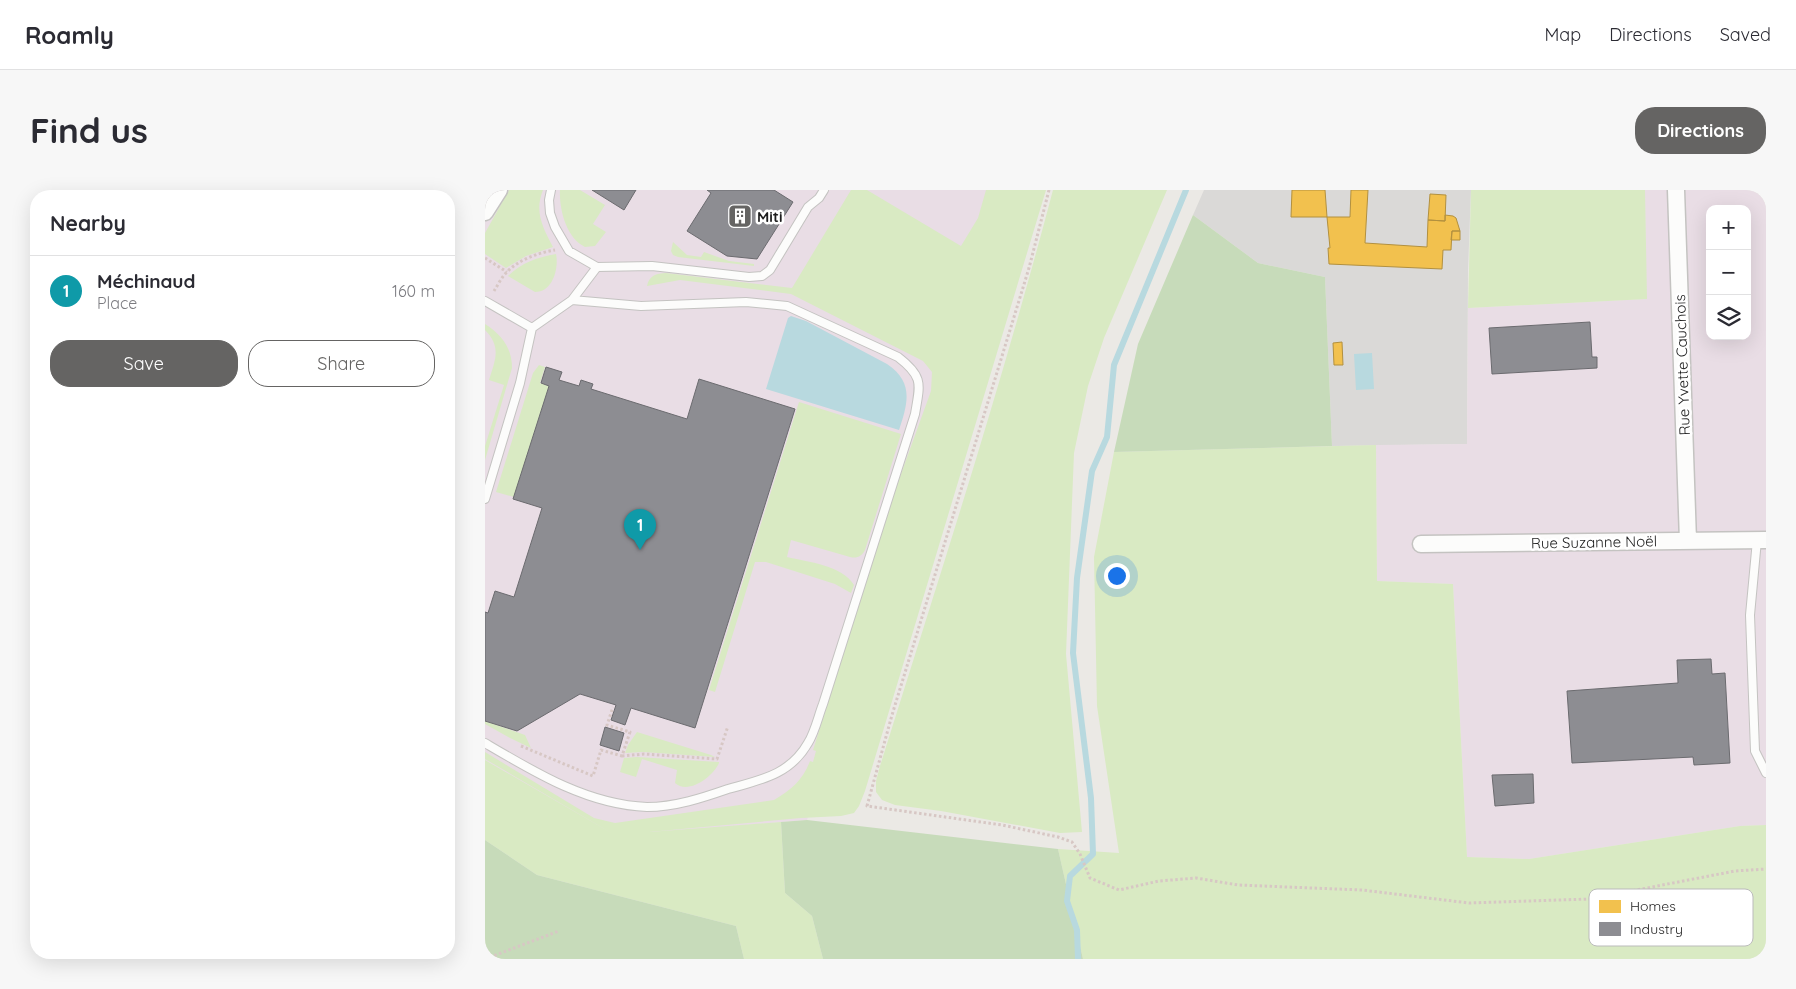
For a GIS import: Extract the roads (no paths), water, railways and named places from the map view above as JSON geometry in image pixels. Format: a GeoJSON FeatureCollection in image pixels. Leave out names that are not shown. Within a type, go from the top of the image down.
{"type":"FeatureCollection","features":[{"type":"Feature","properties":{"kind":"street"},"geometry":{"type":"LineString","coordinates":[[485,212],[499,190]]}},
{"type":"Feature","properties":{"kind":"street","name":"Rue Yvette Cauchois"},"geometry":{"type":"LineString","coordinates":[[1676,190],[1688,541]]}},
{"type":"Feature","properties":{"kind":"street","name":"Rue Suzanne Noël"},"geometry":{"type":"LineString","coordinates":[[1421,544],[1761,540]]}},
{"type":"Feature","properties":{"kind":"lane"},"geometry":{"type":"LineString","coordinates":[[551,190],[549,200],[550,213],[555,228],[569,250],[597,268],[652,266],[749,277],[762,276],[770,270],[808,208],[819,198],[824,190]]}},
{"type":"Feature","properties":{"kind":"lane"},"geometry":{"type":"LineString","coordinates":[[485,499],[520,383],[532,328],[572,300],[597,268]]}},
{"type":"Feature","properties":{"kind":"lane"},"geometry":{"type":"LineString","coordinates":[[485,743],[528,769],[587,795],[616,804],[648,807],[687,802],[775,775],[797,760],[809,742],[823,704],[915,414],[919,390],[918,378],[911,367],[898,357],[787,306],[746,302],[641,306],[572,300]]}},
{"type":"Feature","properties":{"kind":"lane"},"geometry":{"type":"LineString","coordinates":[[486,302],[532,328]]}},
{"type":"Feature","properties":{"kind":"lane"},"geometry":{"type":"LineString","coordinates":[[1761,540],[1750,615],[1755,751],[1766,772]]}},
{"type":"Feature","properties":{"kind":"water"},"geometry":{"type":"Polygon","coordinates":[[[791,316],[806,321],[887,364],[896,371],[902,378],[906,394],[905,411],[899,430],[766,389],[788,318],[791,316]]]}},
{"type":"Feature","properties":{"kind":"water"},"geometry":{"type":"Polygon","coordinates":[[[1372,353],[1374,389],[1356,390],[1354,354],[1372,353]]]}},
{"type":"Feature","properties":{"kind":"waterway"},"geometry":{"type":"LineString","coordinates":[[1078,959],[1077,930],[1067,901],[1070,876],[1093,854],[1091,798],[1073,653],[1077,578],[1092,471],[1107,437],[1114,365],[1186,190]]}},
{"type":"Feature","properties":{"kind":"place","name":"Miti"},"geometry":{"type":"Point","coordinates":[740,216]}},
{"type":"Feature","properties":{"kind":"place","name":"Méchinaud"},"geometry":{"type":"Point","coordinates":[640,550]}}]}
